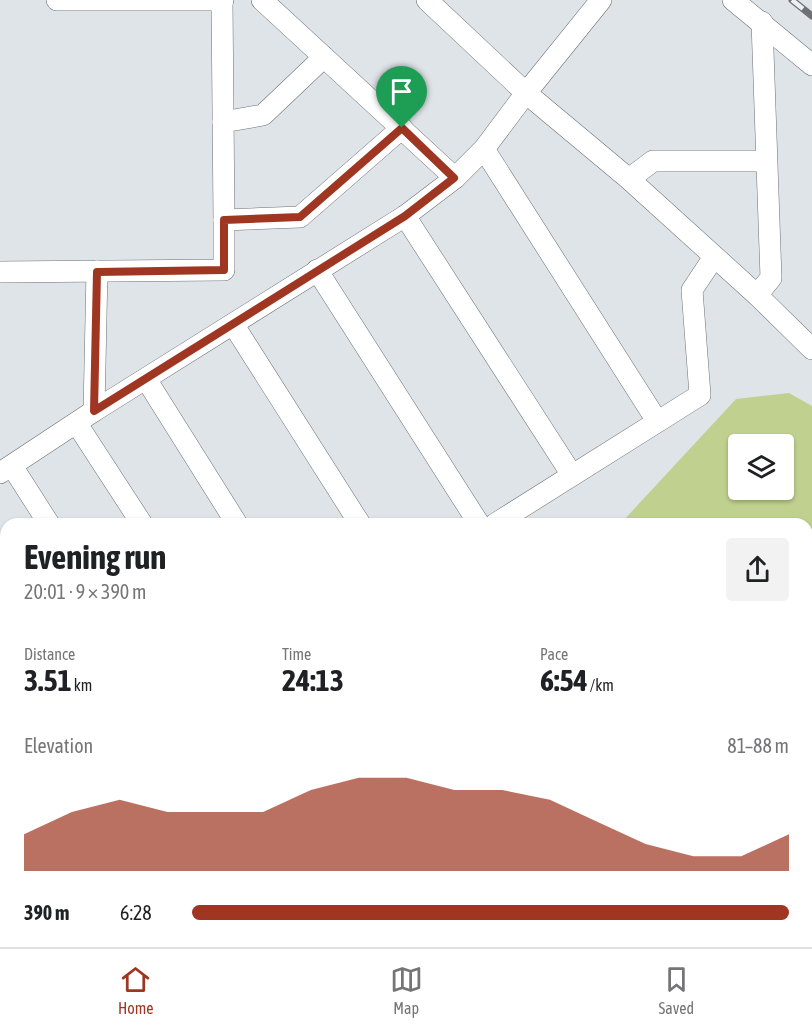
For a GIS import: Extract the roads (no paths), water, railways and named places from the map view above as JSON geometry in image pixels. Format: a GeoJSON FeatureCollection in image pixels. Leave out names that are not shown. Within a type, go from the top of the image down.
{"type":"FeatureCollection","features":[{"type":"Feature","properties":{"kind":"street"},"geometry":{"type":"LineString","coordinates":[[0,272],[224,270],[223,1],[57,0]]}},
{"type":"Feature","properties":{"kind":"street"},"geometry":{"type":"LineString","coordinates":[[262,0],[454,178]]}},
{"type":"Feature","properties":{"kind":"street"},"geometry":{"type":"LineString","coordinates":[[427,0],[526,93],[629,179],[812,349]]}},
{"type":"Feature","properties":{"kind":"street"},"geometry":{"type":"LineString","coordinates":[[733,0],[812,65]]}},
{"type":"Feature","properties":{"kind":"street"},"geometry":{"type":"LineString","coordinates":[[44,518],[6,470],[405,216],[454,178],[484,149],[597,2]]}},
{"type":"Feature","properties":{"kind":"street"},"geometry":{"type":"LineString","coordinates":[[757,296],[771,278],[762,22]]}},
{"type":"Feature","properties":{"kind":"street"},"geometry":{"type":"LineString","coordinates":[[223,122],[264,115],[324,57]]}},
{"type":"Feature","properties":{"kind":"street"},"geometry":{"type":"LineString","coordinates":[[224,220],[300,217],[402,128]]}},
{"type":"Feature","properties":{"kind":"street"},"geometry":{"type":"LineString","coordinates":[[484,149],[657,421]]}},
{"type":"Feature","properties":{"kind":"street"},"geometry":{"type":"LineString","coordinates":[[629,179],[653,160],[766,161]]}},
{"type":"Feature","properties":{"kind":"street"},"geometry":{"type":"LineString","coordinates":[[405,216],[572,475]]}},
{"type":"Feature","properties":{"kind":"street"},"geometry":{"type":"LineString","coordinates":[[512,518],[572,475],[700,395],[692,290],[714,257]]}},
{"type":"Feature","properties":{"kind":"street"},"geometry":{"type":"LineString","coordinates":[[317,270],[475,518]]}},
{"type":"Feature","properties":{"kind":"street"},"geometry":{"type":"LineString","coordinates":[[97,272],[86,418],[139,518]]}},
{"type":"Feature","properties":{"kind":"street"},"geometry":{"type":"LineString","coordinates":[[233,324],[356,518]]}},
{"type":"Feature","properties":{"kind":"street"},"geometry":{"type":"LineString","coordinates":[[146,379],[233,518]]}},
{"type":"Feature","properties":{"kind":"railway"},"geometry":{"type":"LineString","coordinates":[[792,0],[812,16]]}}]}
